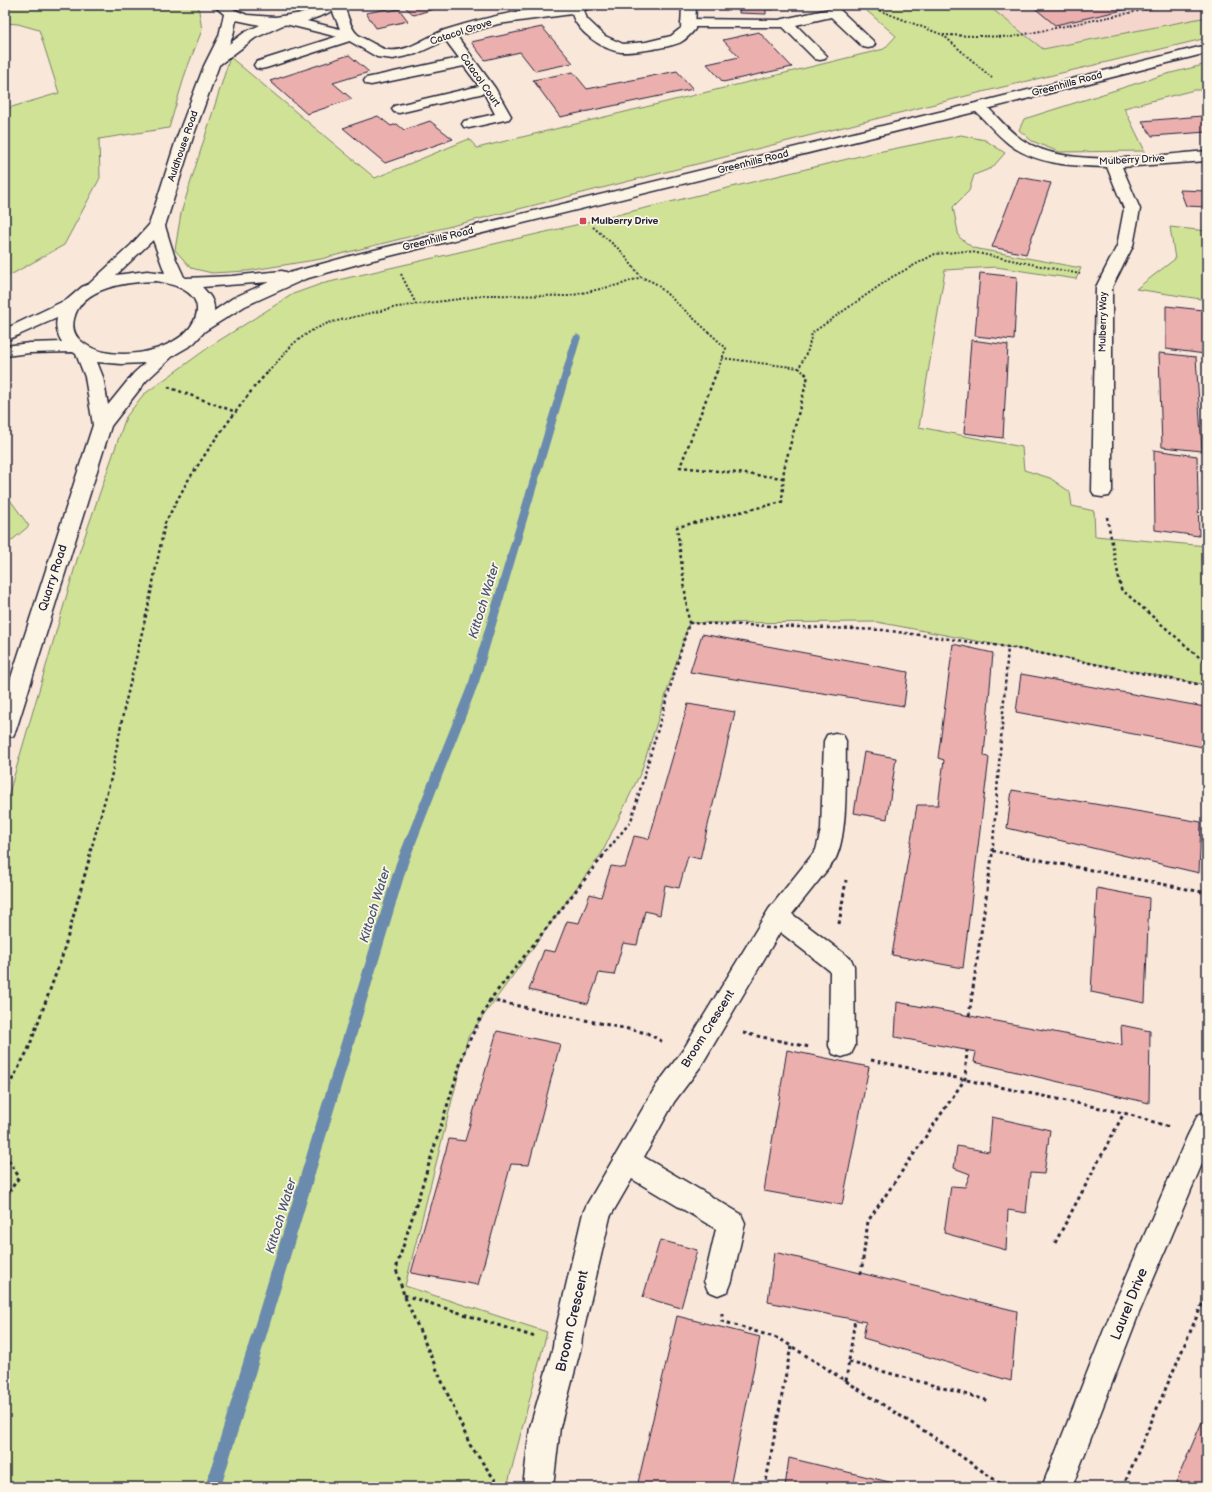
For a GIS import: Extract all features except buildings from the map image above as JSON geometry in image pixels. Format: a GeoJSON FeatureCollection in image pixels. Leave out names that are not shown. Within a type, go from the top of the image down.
{"type":"FeatureCollection","features":[{"type":"Feature","properties":{"kind":"street"},"geometry":{"type":"LineString","coordinates":[[225,9],[246,19],[284,21],[316,14],[332,5]]}},
{"type":"Feature","properties":{"kind":"street"},"geometry":{"type":"LineString","coordinates":[[262,65],[351,36],[343,22],[337,5]]}},
{"type":"Feature","properties":{"kind":"street"},"geometry":{"type":"LineString","coordinates":[[689,5],[688,23],[779,24],[834,12],[868,44]]}},
{"type":"Feature","properties":{"kind":"street","name":"Catacol Grove"},"geometry":{"type":"LineString","coordinates":[[284,21],[351,36],[382,54],[393,55],[411,51],[448,34],[496,20],[581,7],[581,21],[600,39],[621,48],[646,46],[676,39],[688,29],[688,23]]}},
{"type":"Feature","properties":{"kind":"street","name":"Auldhouse Road"},"geometry":{"type":"LineString","coordinates":[[88,291],[137,248],[157,226],[185,137],[211,66],[226,36],[225,9]]}},
{"type":"Feature","properties":{"kind":"street","name":"Auldhouse Road"},"geometry":{"type":"LineString","coordinates":[[211,66],[224,54],[250,35],[284,21]]}},
{"type":"Feature","properties":{"kind":"street"},"geometry":{"type":"LineString","coordinates":[[786,23],[820,56]]}},
{"type":"Feature","properties":{"kind":"street","name":"Catacol Court"},"geometry":{"type":"LineString","coordinates":[[448,34],[488,88],[504,116],[469,124]]}},
{"type":"Feature","properties":{"kind":"street","name":"Greenhills Road"},"geometry":{"type":"LineString","coordinates":[[181,282],[232,281],[299,274],[389,250],[979,107],[1207,48]]}},
{"type":"Feature","properties":{"kind":"street"},"geometry":{"type":"LineString","coordinates":[[371,80],[467,61]]}},
{"type":"Feature","properties":{"kind":"street"},"geometry":{"type":"LineString","coordinates":[[398,109],[488,88]]}},
{"type":"Feature","properties":{"kind":"street","name":"Mulberry Drive"},"geometry":{"type":"LineString","coordinates":[[979,107],[1019,144],[1037,153],[1059,159],[1113,163],[1207,156]]}},
{"type":"Feature","properties":{"kind":"street","name":"Mulberry Way"},"geometry":{"type":"LineString","coordinates":[[1102,491],[1104,287],[1125,246],[1132,208],[1113,163]]}},
{"type":"Feature","properties":{"kind":"street"},"geometry":{"type":"LineString","coordinates":[[157,226],[166,256],[181,282]]}},
{"type":"Feature","properties":{"kind":"street","name":"Greenhills Road"},"geometry":{"type":"LineString","coordinates":[[201,327],[239,302],[299,274]]}},
{"type":"Feature","properties":{"kind":"street"},"geometry":{"type":"LineString","coordinates":[[156,276],[181,282],[194,288],[204,299],[206,313],[201,327],[187,340],[169,350],[147,357],[123,360],[101,358],[80,349],[70,342],[64,329],[65,316],[74,303],[88,291],[109,282],[132,277],[156,276]]}},
{"type":"Feature","properties":{"kind":"street"},"geometry":{"type":"LineString","coordinates":[[5,336],[74,303]]}},
{"type":"Feature","properties":{"kind":"street"},"geometry":{"type":"LineString","coordinates":[[5,351],[30,348],[80,349]]}},
{"type":"Feature","properties":{"kind":"street","name":"Quarry Road"},"geometry":{"type":"LineString","coordinates":[[80,349],[94,377],[102,425]]}},
{"type":"Feature","properties":{"kind":"street","name":"Quarry Road"},"geometry":{"type":"LineString","coordinates":[[5,730],[102,425],[140,377],[169,350]]}},
{"type":"Feature","properties":{"kind":"street","name":"Broom Crescent"},"geometry":{"type":"LineString","coordinates":[[538,1487],[546,1427],[567,1347],[568,1337],[597,1213],[665,1094],[692,1058],[777,916],[826,853],[832,830],[835,741]]}},
{"type":"Feature","properties":{"kind":"street"},"geometry":{"type":"LineString","coordinates":[[777,916],[842,966],[842,1046]]}},
{"type":"Feature","properties":{"kind":"street","name":"Laurel Drive"},"geometry":{"type":"LineString","coordinates":[[1057,1487],[1125,1312],[1203,1130]]}},
{"type":"Feature","properties":{"kind":"street"},"geometry":{"type":"LineString","coordinates":[[627,1162],[731,1223],[718,1281]]}},
{"type":"Feature","properties":{"kind":"path"},"geometry":{"type":"LineString","coordinates":[[864,5],[943,35],[1011,37],[1168,5]]}},
{"type":"Feature","properties":{"kind":"path"},"geometry":{"type":"LineString","coordinates":[[943,35],[1015,98]]}},
{"type":"Feature","properties":{"kind":"path"},"geometry":{"type":"LineString","coordinates":[[573,206],[621,252],[641,277],[654,283],[726,348],[680,467],[784,478]]}},
{"type":"Feature","properties":{"kind":"path"},"geometry":{"type":"LineString","coordinates":[[389,250],[416,304]]}},
{"type":"Feature","properties":{"kind":"path"},"geometry":{"type":"LineString","coordinates":[[799,368],[808,350],[812,333],[892,277],[935,254],[967,251],[1107,280]]}},
{"type":"Feature","properties":{"kind":"path"},"geometry":{"type":"LineString","coordinates":[[5,1093],[28,1050],[62,957],[111,778],[124,709],[148,607],[165,523],[191,476],[214,441],[255,386],[294,342],[311,331],[328,323],[397,307],[489,294],[569,296],[622,284],[641,277]]}},
{"type":"Feature","properties":{"kind":"path"},"geometry":{"type":"LineString","coordinates":[[500,1487],[470,1445],[404,1294],[396,1269],[465,1049],[490,1000],[631,821],[689,623],[677,527],[782,502],[784,469],[808,376],[799,368],[722,358]]}},
{"type":"Feature","properties":{"kind":"path"},"geometry":{"type":"LineString","coordinates":[[140,377],[236,412]]}},
{"type":"Feature","properties":{"kind":"path"},"geometry":{"type":"LineString","coordinates":[[1102,491],[1121,589],[1207,664]]}},
{"type":"Feature","properties":{"kind":"path"},"geometry":{"type":"LineString","coordinates":[[689,623],[883,630],[1008,647],[1207,686]]}},
{"type":"Feature","properties":{"kind":"path"},"geometry":{"type":"LineString","coordinates":[[969,1016],[994,852],[1008,647]]}},
{"type":"Feature","properties":{"kind":"path"},"geometry":{"type":"LineString","coordinates":[[994,852],[1207,893]]}},
{"type":"Feature","properties":{"kind":"path"},"geometry":{"type":"LineString","coordinates":[[834,959],[847,873]]}},
{"type":"Feature","properties":{"kind":"path"},"geometry":{"type":"LineString","coordinates":[[490,1000],[647,1033],[692,1058]]}},
{"type":"Feature","properties":{"kind":"path"},"geometry":{"type":"LineString","coordinates":[[710,1026],[810,1047]]}},
{"type":"Feature","properties":{"kind":"path"},"geometry":{"type":"LineString","coordinates":[[861,1274],[868,1221],[965,1079],[967,1050]]}},
{"type":"Feature","properties":{"kind":"path"},"geometry":{"type":"LineString","coordinates":[[864,1058],[1203,1130]]}},
{"type":"Feature","properties":{"kind":"path"},"geometry":{"type":"LineString","coordinates":[[1055,1243],[1124,1113]]}},
{"type":"Feature","properties":{"kind":"path"},"geometry":{"type":"LineString","coordinates":[[5,1154],[19,1177],[5,1198]]}},
{"type":"Feature","properties":{"kind":"path"},"geometry":{"type":"LineString","coordinates":[[718,1281],[722,1321],[780,1339],[932,1436],[1005,1487]]}},
{"type":"Feature","properties":{"kind":"path"},"geometry":{"type":"LineString","coordinates":[[1123,1487],[1207,1293]]}},
{"type":"Feature","properties":{"kind":"path"},"geometry":{"type":"LineString","coordinates":[[404,1294],[567,1347]]}},
{"type":"Feature","properties":{"kind":"path"},"geometry":{"type":"LineString","coordinates":[[846,1381],[855,1319]]}},
{"type":"Feature","properties":{"kind":"path"},"geometry":{"type":"LineString","coordinates":[[765,1487],[791,1346]]}},
{"type":"Feature","properties":{"kind":"path"},"geometry":{"type":"LineString","coordinates":[[849,1362],[990,1401]]}},
{"type":"Feature","properties":{"kind":"shaded area"},"geometry":{"type":"Polygon","coordinates":[[[987,5],[1207,5],[1207,17],[1043,49],[987,5]]]}},
{"type":"Feature","properties":{"kind":"green space"},"geometry":{"type":"Polygon","coordinates":[[[5,5],[198,5],[202,30],[186,71],[169,128],[99,139],[100,178],[64,245],[5,278],[5,109],[59,93],[39,30],[18,24],[5,23],[5,5]]]}},
{"type":"Feature","properties":{"kind":"green space"},"geometry":{"type":"Polygon","coordinates":[[[860,5],[987,5],[1043,49],[1207,17],[1207,38],[978,93],[321,259],[247,271],[212,273],[191,268],[175,250],[181,213],[230,57],[375,178],[469,139],[477,148],[884,49],[896,36],[860,5]]]}},
{"type":"Feature","properties":{"kind":"green space"},"geometry":{"type":"Polygon","coordinates":[[[1207,64],[1207,90],[1194,90],[1124,108],[1145,151],[1059,152],[1032,141],[1019,130],[1024,119],[1163,75],[1207,64]]]}},
{"type":"Feature","properties":{"kind":"green space"},"geometry":{"type":"Polygon","coordinates":[[[961,135],[985,140],[1005,153],[992,168],[974,175],[969,191],[953,207],[959,237],[973,248],[1081,268],[1076,279],[996,267],[945,270],[919,427],[1022,447],[1024,470],[1050,478],[1070,492],[1072,506],[1094,511],[1095,536],[1207,546],[1207,685],[877,622],[689,623],[641,772],[602,853],[468,1037],[405,1286],[547,1332],[507,1487],[5,1487],[5,807],[79,553],[126,417],[143,395],[212,345],[293,294],[321,284],[563,228],[868,154],[961,135]]]}},
{"type":"Feature","properties":{"kind":"green space"},"geometry":{"type":"Polygon","coordinates":[[[1170,227],[1207,231],[1207,300],[1136,289],[1175,259],[1170,227]]]}},
{"type":"Feature","properties":{"kind":"green space"},"geometry":{"type":"Polygon","coordinates":[[[5,493],[29,526],[5,546],[5,493]]]}},
{"type":"Feature","properties":{"kind":"waterway","name":"Kittoch Water"},"geometry":{"type":"LineString","coordinates":[[213,1487],[402,863],[474,682],[577,337]]}},
{"type":"Feature","properties":{"kind":"place","name":"Mulberry Drive"},"geometry":{"type":"Point","coordinates":[583,221]}}]}
